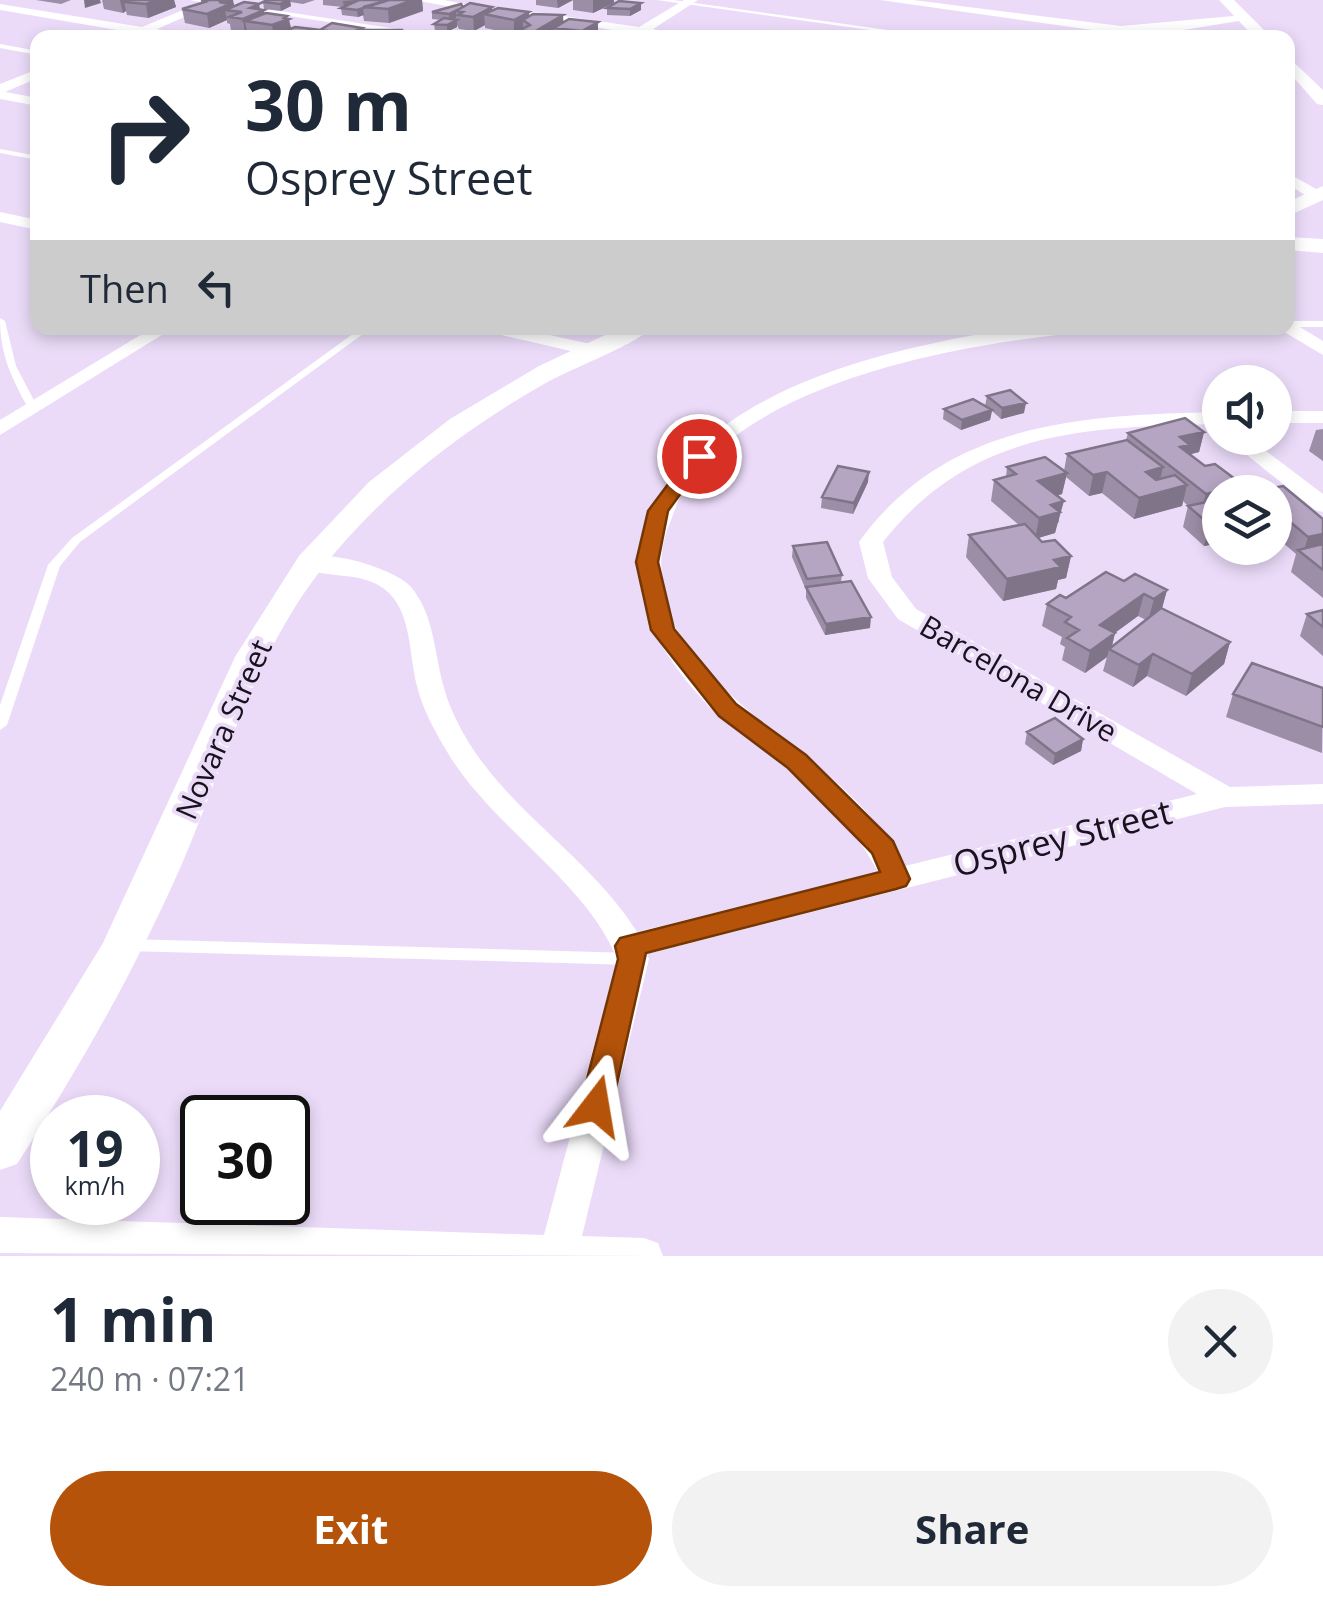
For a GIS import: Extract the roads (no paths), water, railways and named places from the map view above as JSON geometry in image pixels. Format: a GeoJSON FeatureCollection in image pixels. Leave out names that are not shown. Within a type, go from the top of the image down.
{"type":"FeatureCollection","features":[{"type":"Feature","properties":{"kind":"street"},"geometry":{"type":"LineString","coordinates":[[420,0],[611,30]]}},
{"type":"Feature","properties":{"kind":"street"},"geometry":{"type":"LineString","coordinates":[[886,0],[1009,20],[1146,30],[1245,19]]}},
{"type":"Feature","properties":{"kind":"street"},"geometry":{"type":"LineString","coordinates":[[1226,0],[1256,30]]}},
{"type":"Feature","properties":{"kind":"street"},"geometry":{"type":"LineString","coordinates":[[643,30],[689,2]]}},
{"type":"Feature","properties":{"kind":"street"},"geometry":{"type":"LineString","coordinates":[[0,7],[144,30],[219,3]]}},
{"type":"Feature","properties":{"kind":"street"},"geometry":{"type":"LineString","coordinates":[[0,92],[30,77]]}},
{"type":"Feature","properties":{"kind":"street"},"geometry":{"type":"LineString","coordinates":[[1296,80],[1323,100]]}},
{"type":"Feature","properties":{"kind":"street"},"geometry":{"type":"LineString","coordinates":[[0,92],[30,100]]}},
{"type":"Feature","properties":{"kind":"street"},"geometry":{"type":"LineString","coordinates":[[1295,182],[1320,194]]}},
{"type":"Feature","properties":{"kind":"street"},"geometry":{"type":"LineString","coordinates":[[1295,206],[1320,194]]}},
{"type":"Feature","properties":{"kind":"street"},"geometry":{"type":"LineString","coordinates":[[0,217],[30,223]]}},
{"type":"Feature","properties":{"kind":"street"},"geometry":{"type":"LineString","coordinates":[[1295,244],[1323,246]]}},
{"type":"Feature","properties":{"kind":"street"},"geometry":{"type":"LineString","coordinates":[[1295,330],[1323,349]]}},
{"type":"Feature","properties":{"kind":"street"},"geometry":{"type":"LineString","coordinates":[[0,429],[152,335]]}},
{"type":"Feature","properties":{"kind":"street"},"geometry":{"type":"LineString","coordinates":[[527,335],[588,349]]}},
{"type":"Feature","properties":{"kind":"street","name":"Novara Street"},"geometry":{"type":"LineString","coordinates":[[0,1148],[52,1076],[125,945],[244,666],[310,563],[364,504],[429,448],[500,397],[621,335]]}},
{"type":"Feature","properties":{"kind":"street"},"geometry":{"type":"LineString","coordinates":[[896,879],[883,848],[797,762],[727,710],[662,630],[647,562],[658,511],[699,456],[750,419],[823,380],[920,350],[1020,335]]}},
{"type":"Feature","properties":{"kind":"street"},"geometry":{"type":"LineString","coordinates":[[1292,417],[1323,416]]}},
{"type":"Feature","properties":{"kind":"street","name":"Barcelona Drive"},"geometry":{"type":"LineString","coordinates":[[1202,420],[1151,417],[1050,430],[1003,444],[936,476],[889,514],[871,542],[880,578],[907,614],[1226,797]]}},
{"type":"Feature","properties":{"kind":"street"},"geometry":{"type":"LineString","coordinates":[[1258,455],[1323,505]]}},
{"type":"Feature","properties":{"kind":"street"},"geometry":{"type":"LineString","coordinates":[[310,563],[353,567],[380,576],[400,590],[417,618],[431,690],[452,737],[485,787],[589,893],[631,952],[558,1254]]}},
{"type":"Feature","properties":{"kind":"street","name":"Osprey Street"},"geometry":{"type":"LineString","coordinates":[[631,952],[896,879],[1226,797],[1323,794]]}},
{"type":"Feature","properties":{"kind":"street"},"geometry":{"type":"LineString","coordinates":[[0,1235],[644,1256]]}},
{"type":"Feature","properties":{"kind":"lane"},"geometry":{"type":"LineString","coordinates":[[193,0],[219,3]]}},
{"type":"Feature","properties":{"kind":"lane"},"geometry":{"type":"LineString","coordinates":[[660,0],[887,30]]}},
{"type":"Feature","properties":{"kind":"lane"},"geometry":{"type":"LineString","coordinates":[[247,8],[391,30]]}},
{"type":"Feature","properties":{"kind":"lane"},"geometry":{"type":"LineString","coordinates":[[0,46],[30,52]]}},
{"type":"Feature","properties":{"kind":"lane"},"geometry":{"type":"LineString","coordinates":[[0,151],[30,157]]}},
{"type":"Feature","properties":{"kind":"lane"},"geometry":{"type":"LineString","coordinates":[[0,320],[11,366],[32,408]]}},
{"type":"Feature","properties":{"kind":"lane"},"geometry":{"type":"LineString","coordinates":[[1295,325],[1323,324]]}},
{"type":"Feature","properties":{"kind":"lane"},"geometry":{"type":"LineString","coordinates":[[0,726],[54,565],[76,540],[356,335]]}},
{"type":"Feature","properties":{"kind":"lane"},"geometry":{"type":"LineString","coordinates":[[125,945],[631,952]]}}]}
